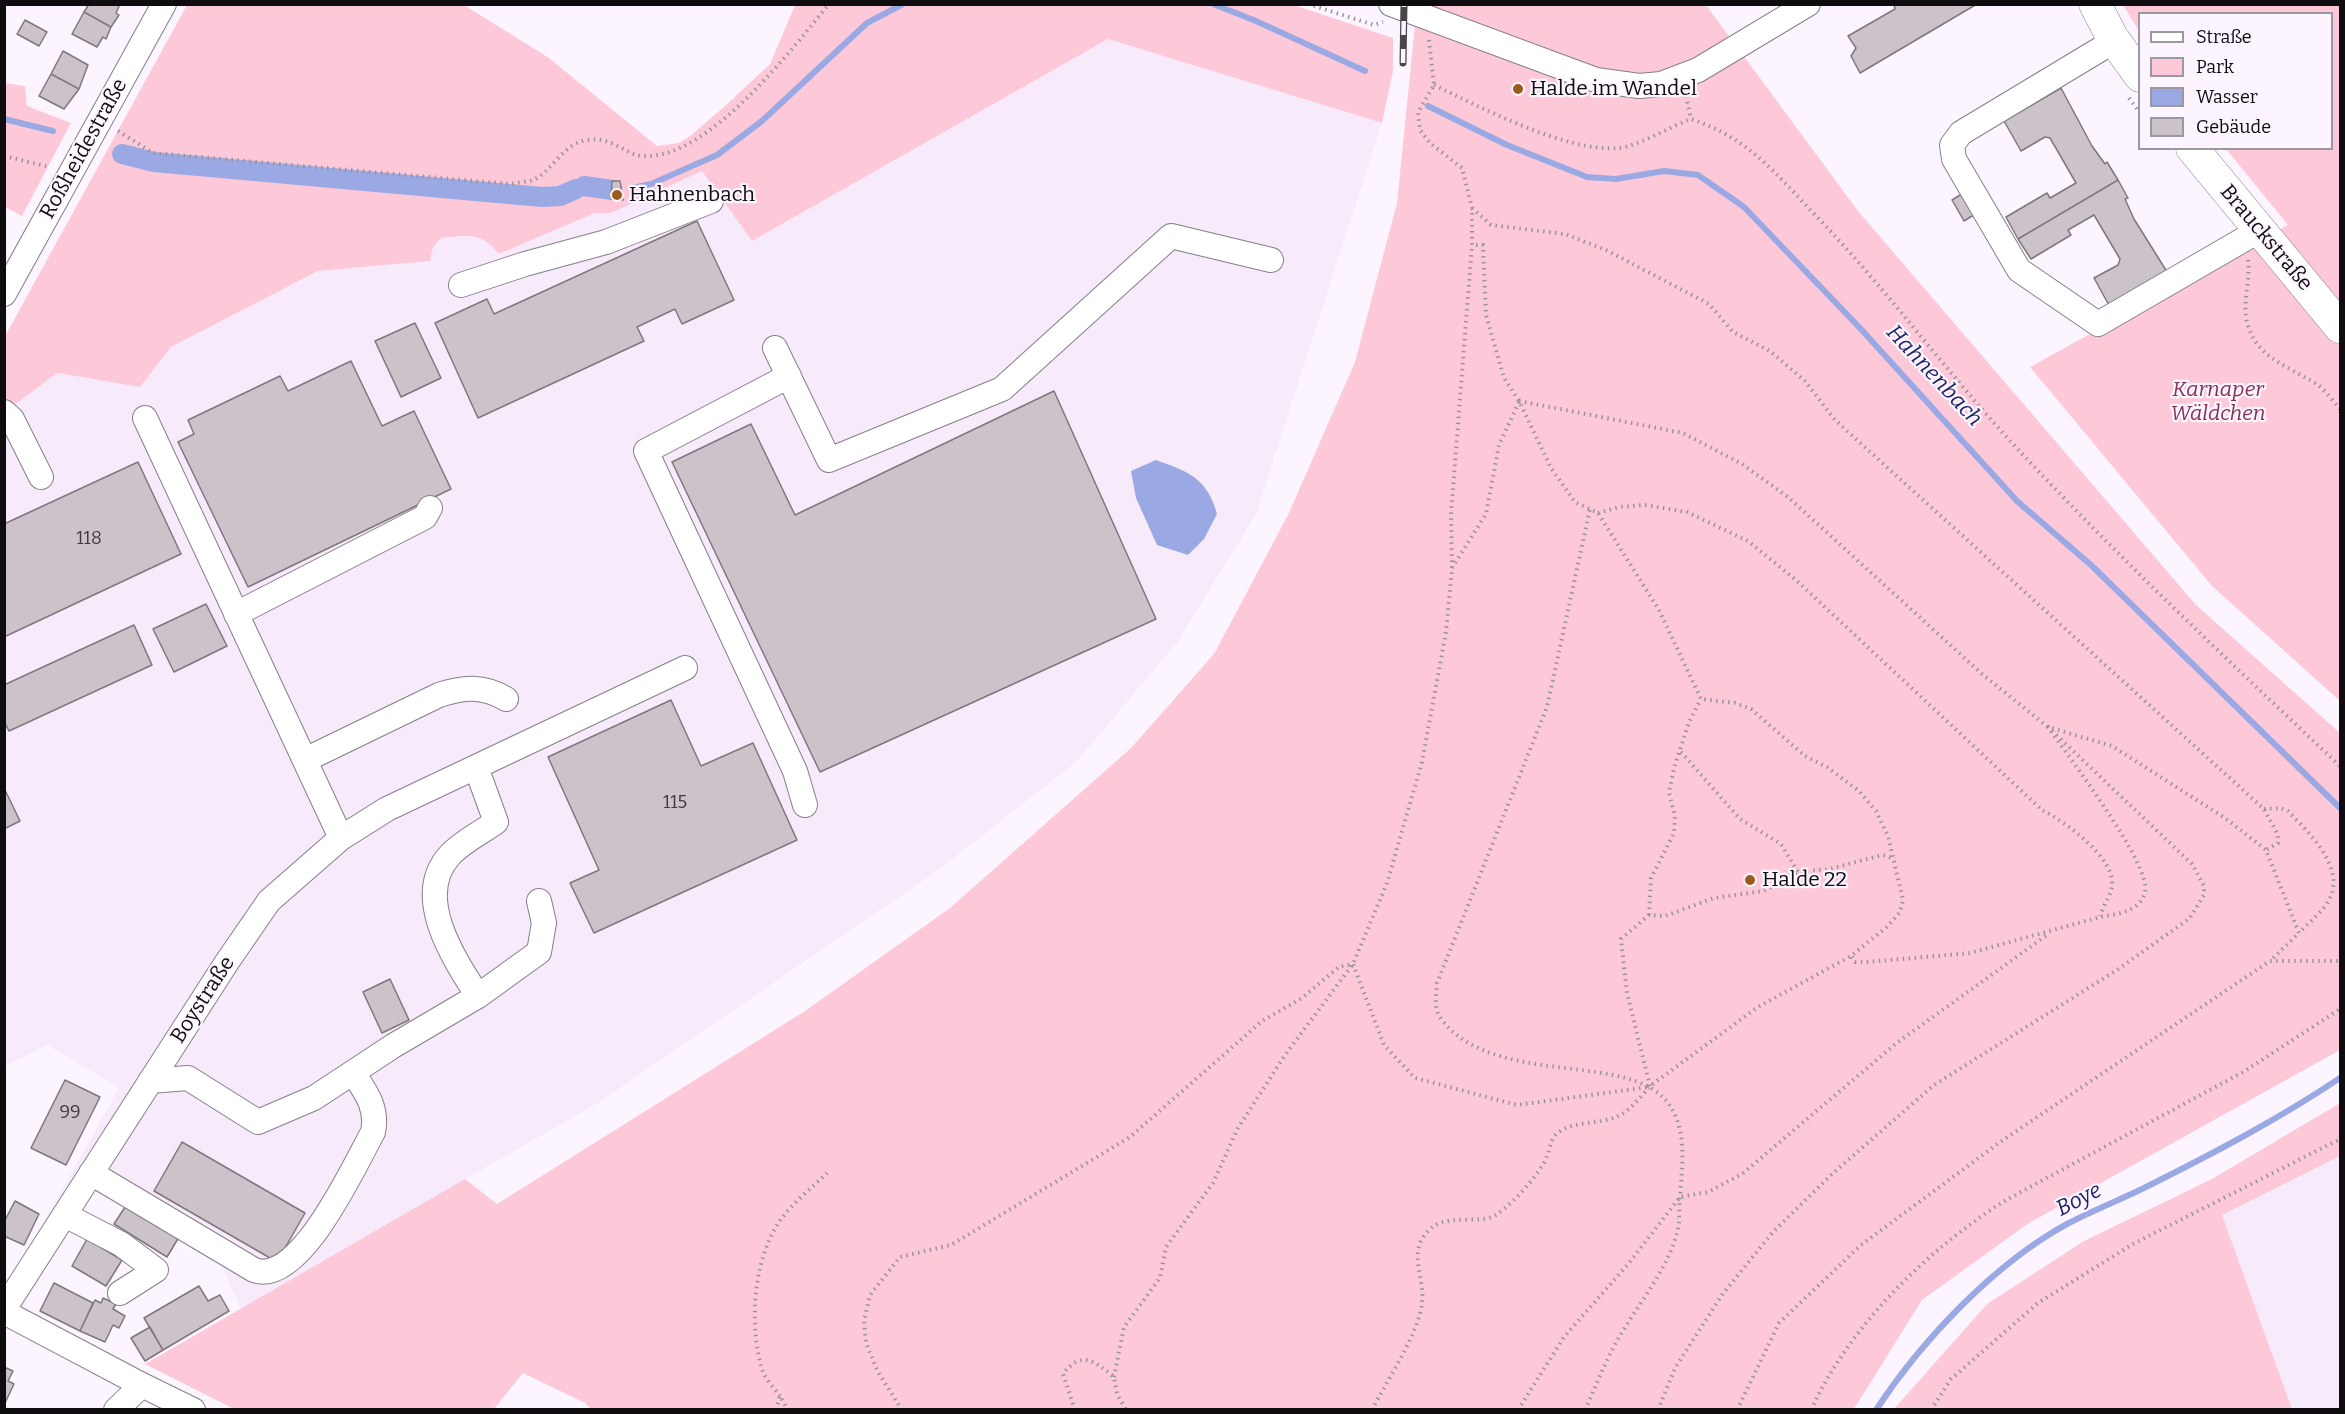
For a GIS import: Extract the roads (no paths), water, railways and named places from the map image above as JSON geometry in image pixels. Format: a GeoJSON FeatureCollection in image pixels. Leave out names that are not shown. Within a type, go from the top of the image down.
{"type":"FeatureCollection","features":[{"type":"Feature","properties":{"kind":"main road"},"geometry":{"type":"LineString","coordinates":[[2095,4],[2114,41],[2138,75]]}},
{"type":"Feature","properties":{"kind":"main road","name":"Brauckstraße"},"geometry":{"type":"LineString","coordinates":[[2193,150],[2250,236],[2340,327]]}},
{"type":"Feature","properties":{"kind":"street","name":"Roßheidestraße"},"geometry":{"type":"LineString","coordinates":[[4,294],[164,4]]}},
{"type":"Feature","properties":{"kind":"street"},"geometry":{"type":"LineString","coordinates":[[1392,15],[1596,80],[1639,86],[1661,84],[1698,70],[1808,4]]}},
{"type":"Feature","properties":{"kind":"street"},"geometry":{"type":"LineString","coordinates":[[2114,41],[1961,133],[1952,145],[1954,159],[2019,270],[2098,324],[2250,236]]}},
{"type":"Feature","properties":{"kind":"street"},"geometry":{"type":"LineString","coordinates":[[461,285],[525,264],[606,242],[711,201]]}},
{"type":"Feature","properties":{"kind":"street"},"geometry":{"type":"LineString","coordinates":[[775,348],[829,460],[1002,389],[1171,236],[1271,260]]}},
{"type":"Feature","properties":{"kind":"street"},"geometry":{"type":"LineString","coordinates":[[789,376],[646,452],[795,771],[805,805]]}},
{"type":"Feature","properties":{"kind":"street"},"geometry":{"type":"LineString","coordinates":[[4,412],[12,419],[41,477]]}},
{"type":"Feature","properties":{"kind":"street"},"geometry":{"type":"LineString","coordinates":[[145,418],[341,838]]}},
{"type":"Feature","properties":{"kind":"street"},"geometry":{"type":"LineString","coordinates":[[236,614],[425,517],[430,508]]}},
{"type":"Feature","properties":{"kind":"street","name":"Boystraße"},"geometry":{"type":"LineString","coordinates":[[193,1410],[4,1310],[269,901],[341,838],[387,809],[686,668]]}},
{"type":"Feature","properties":{"kind":"street"},"geometry":{"type":"LineString","coordinates":[[305,760],[438,695],[457,689],[478,687],[506,699]]}},
{"type":"Feature","properties":{"kind":"street"},"geometry":{"type":"LineString","coordinates":[[476,767],[496,822],[450,855],[438,875],[435,904],[450,953],[478,996]]}},
{"type":"Feature","properties":{"kind":"street"},"geometry":{"type":"LineString","coordinates":[[150,1082],[188,1078],[258,1122],[314,1098],[478,996],[539,952],[544,923],[539,901]]}},
{"type":"Feature","properties":{"kind":"street"},"geometry":{"type":"LineString","coordinates":[[92,1173],[262,1274],[282,1265],[298,1252],[324,1224],[373,1132],[375,1121],[373,1105],[352,1073]]}},
{"type":"Feature","properties":{"kind":"street"},"geometry":{"type":"LineString","coordinates":[[64,1215],[121,1244],[156,1270],[120,1293]]}},
{"type":"Feature","properties":{"kind":"street"},"geometry":{"type":"LineString","coordinates":[[116,1410],[142,1385]]}},
{"type":"Feature","properties":{"kind":"water"},"geometry":{"type":"Polygon","coordinates":[[[1156,460],[1178,468],[1195,478],[1208,492],[1213,502],[1217,514],[1204,539],[1188,555],[1157,545],[1136,498],[1131,471],[1156,460]]]}},
{"type":"Feature","properties":{"kind":"waterway","name":"Hahnenbach"},"geometry":{"type":"LineString","coordinates":[[632,188],[651,184],[717,155],[762,121],[867,23],[903,4]]}},
{"type":"Feature","properties":{"kind":"waterway","name":"Hahnenbach"},"geometry":{"type":"LineString","coordinates":[[1213,4],[1365,71]]}},
{"type":"Feature","properties":{"kind":"waterway","name":"Hahnenbach"},"geometry":{"type":"LineString","coordinates":[[1428,106],[1507,145],[1587,177],[1616,179],[1664,171],[1698,175],[1744,207],[1859,327],[2017,501],[2091,565],[2340,808]]}},
{"type":"Feature","properties":{"kind":"waterway","name":"Hahnenbach"},"geometry":{"type":"LineString","coordinates":[[4,119],[53,131]]}},
{"type":"Feature","properties":{"kind":"waterway","name":"Hahnenbach"},"geometry":{"type":"LineString","coordinates":[[122,154],[154,162],[542,197],[560,196],[576,189]]}},
{"type":"Feature","properties":{"kind":"waterway","name":"Hahnenbach"},"geometry":{"type":"LineString","coordinates":[[584,186],[612,190]]}},
{"type":"Feature","properties":{"kind":"waterway","name":"Boye"},"geometry":{"type":"LineString","coordinates":[[1876,1410],[1937,1331],[1961,1306],[2013,1260],[2067,1224],[2220,1149],[2293,1108],[2340,1078]]}},
{"type":"Feature","properties":{"kind":"railway"},"geometry":{"type":"LineString","coordinates":[[1403,63],[1404,4]]}},
{"type":"Feature","properties":{"kind":"place","name":"Halde im Wandel"},"geometry":{"type":"Point","coordinates":[1518,89]}},
{"type":"Feature","properties":{"kind":"place","name":"Hahnenbach"},"geometry":{"type":"Point","coordinates":[617,195]}},
{"type":"Feature","properties":{"kind":"place","name":"Halde 22"},"geometry":{"type":"Point","coordinates":[1750,880]}},
{"type":"Feature","properties":{"kind":"park label","name":"Karnaper Wäldchen"},"geometry":{"type":"Point","coordinates":[2218,402]}}]}
